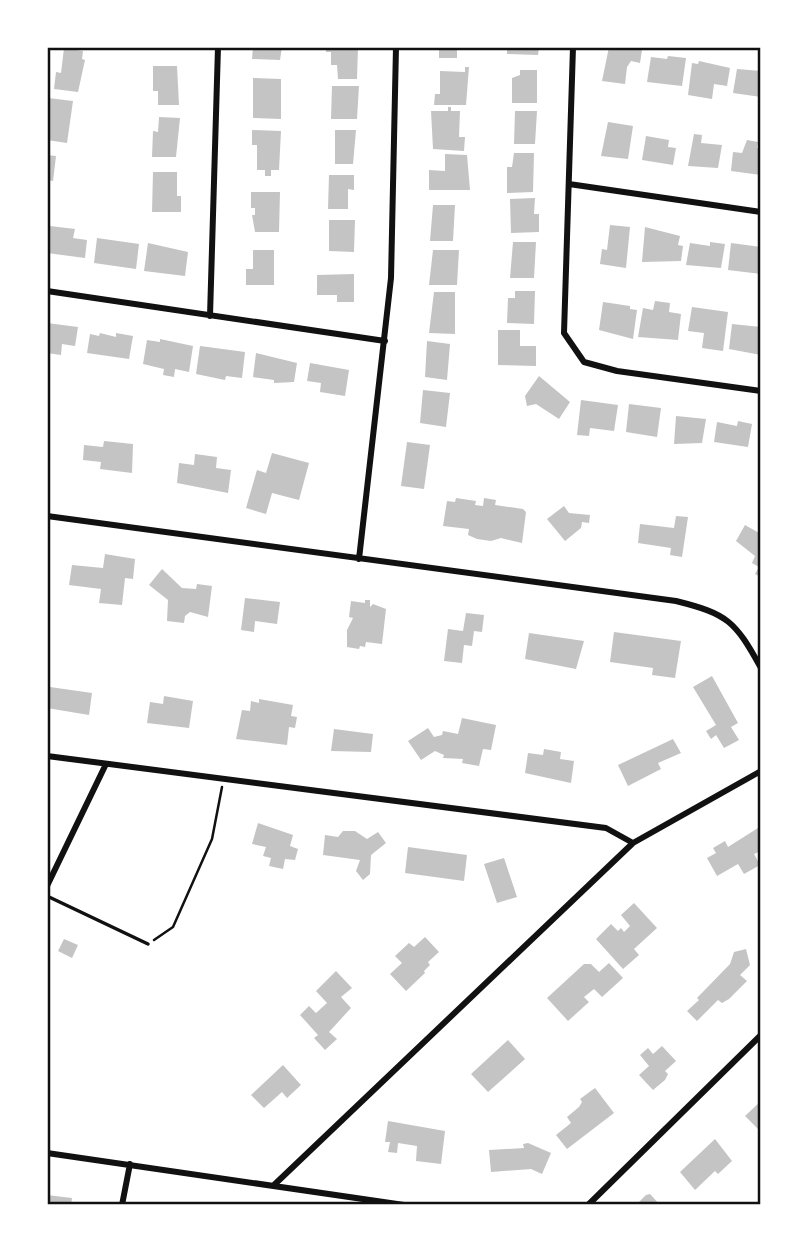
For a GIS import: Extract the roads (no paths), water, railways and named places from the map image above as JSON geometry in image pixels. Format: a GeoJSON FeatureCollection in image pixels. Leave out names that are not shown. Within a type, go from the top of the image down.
{"type":"FeatureCollection","features":[{"type":"Feature","properties":{"kind":"street"},"geometry":{"type":"LineString","coordinates":[[210,316],[218,47]]}},
{"type":"Feature","properties":{"kind":"street"},"geometry":{"type":"LineString","coordinates":[[359,559],[391,278],[396,47]]}},
{"type":"Feature","properties":{"kind":"street"},"geometry":{"type":"LineString","coordinates":[[573,47],[564,333],[584,362],[617,370],[761,391]]}},
{"type":"Feature","properties":{"kind":"street"},"geometry":{"type":"LineString","coordinates":[[569,184],[761,212]]}},
{"type":"Feature","properties":{"kind":"street"},"geometry":{"type":"LineString","coordinates":[[47,291],[385,341]]}},
{"type":"Feature","properties":{"kind":"street"},"geometry":{"type":"LineString","coordinates":[[47,516],[676,601],[706,609],[732,622],[761,668]]}},
{"type":"Feature","properties":{"kind":"street"},"geometry":{"type":"LineString","coordinates":[[47,756],[606,828],[633,843]]}},
{"type":"Feature","properties":{"kind":"street"},"geometry":{"type":"LineString","coordinates":[[47,886],[106,764]]}},
{"type":"Feature","properties":{"kind":"street"},"geometry":{"type":"LineString","coordinates":[[274,1185],[633,843],[761,771]]}},
{"type":"Feature","properties":{"kind":"street"},"geometry":{"type":"LineString","coordinates":[[587,1205],[761,1035]]}},
{"type":"Feature","properties":{"kind":"street"},"geometry":{"type":"LineString","coordinates":[[47,1153],[404,1205]]}},
{"type":"Feature","properties":{"kind":"street"},"geometry":{"type":"LineString","coordinates":[[122,1205],[130,1164]]}},
{"type":"Feature","properties":{"kind":"lane"},"geometry":{"type":"LineString","coordinates":[[47,896],[148,944]]}}]}
